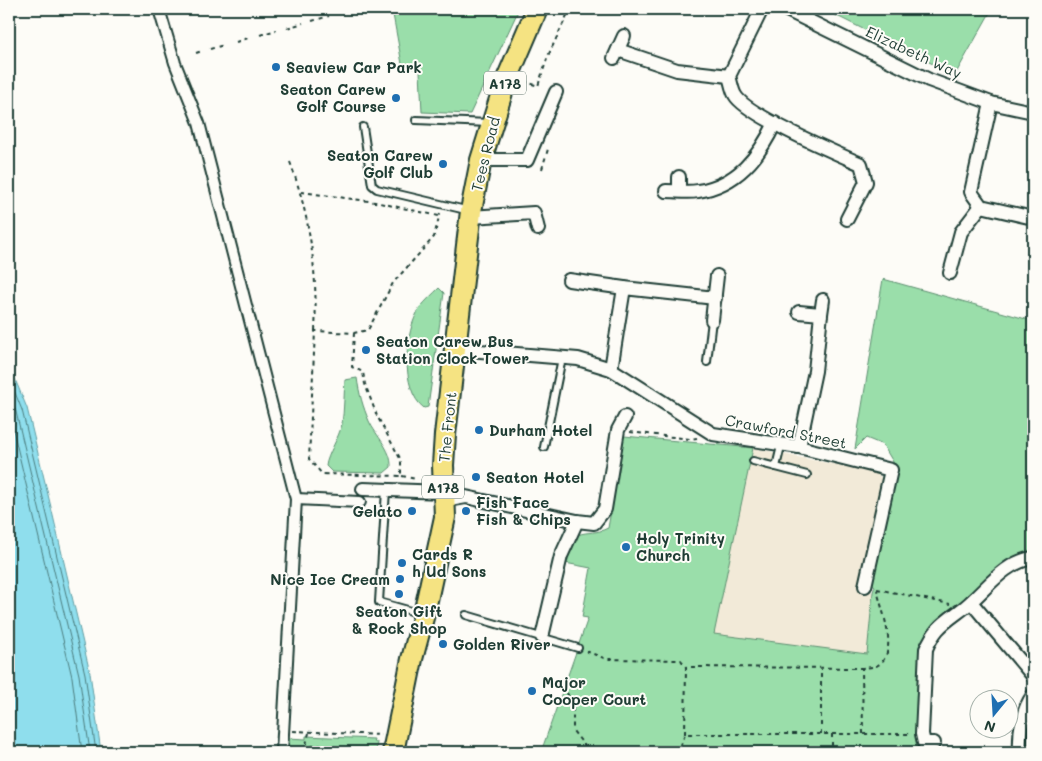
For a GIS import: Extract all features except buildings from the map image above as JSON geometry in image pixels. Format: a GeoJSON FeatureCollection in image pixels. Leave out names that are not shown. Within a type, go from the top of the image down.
{"type":"FeatureCollection","features":[{"type":"Feature","properties":{"kind":"main road","name":"Tees Road"},"geometry":{"type":"LineString","coordinates":[[470,214],[480,160],[491,123],[504,86],[537,9]]}},
{"type":"Feature","properties":{"kind":"main road","name":"The Front"},"geometry":{"type":"LineString","coordinates":[[393,752],[444,517],[443,464],[445,435],[470,214]]}},
{"type":"Feature","properties":{"kind":"street"},"geometry":{"type":"LineString","coordinates":[[159,9],[175,62],[199,123],[296,499],[282,752]]}},
{"type":"Feature","properties":{"kind":"street"},"geometry":{"type":"LineString","coordinates":[[762,9],[729,76],[735,96],[748,109],[861,164],[866,182],[846,219]]}},
{"type":"Feature","properties":{"kind":"street","name":"Elizabeth Way"},"geometry":{"type":"LineString","coordinates":[[785,9],[801,12],[928,80],[991,103],[1033,112]]}},
{"type":"Feature","properties":{"kind":"street"},"geometry":{"type":"LineString","coordinates":[[624,36],[616,54],[677,70],[729,76]]}},
{"type":"Feature","properties":{"kind":"street"},"geometry":{"type":"LineString","coordinates":[[480,160],[527,160],[556,92]]}},
{"type":"Feature","properties":{"kind":"street"},"geometry":{"type":"LineString","coordinates":[[991,103],[972,192],[981,206],[1033,218]]}},
{"type":"Feature","properties":{"kind":"street"},"geometry":{"type":"LineString","coordinates":[[679,177],[673,191],[698,191],[720,185],[744,169],[764,145],[775,123]]}},
{"type":"Feature","properties":{"kind":"street"},"geometry":{"type":"LineString","coordinates":[[950,273],[961,232],[981,206]]}},
{"type":"Feature","properties":{"kind":"street"},"geometry":{"type":"LineString","coordinates":[[470,214],[534,213],[538,229]]}},
{"type":"Feature","properties":{"kind":"street"},"geometry":{"type":"LineString","coordinates":[[712,320],[717,276]]}},
{"type":"Feature","properties":{"kind":"street"},"geometry":{"type":"LineString","coordinates":[[569,280],[715,298]]}},
{"type":"Feature","properties":{"kind":"street"},"geometry":{"type":"LineString","coordinates":[[611,369],[624,288]]}},
{"type":"Feature","properties":{"kind":"street"},"geometry":{"type":"LineString","coordinates":[[799,447],[815,371],[823,300]]}},
{"type":"Feature","properties":{"kind":"street"},"geometry":{"type":"LineString","coordinates":[[799,312],[821,314]]}},
{"type":"Feature","properties":{"kind":"street","name":"Crawford Street"},"geometry":{"type":"LineString","coordinates":[[456,349],[578,359],[611,369],[713,434],[781,446],[799,447],[891,470],[871,588]]}},
{"type":"Feature","properties":{"kind":"street"},"geometry":{"type":"LineString","coordinates":[[296,499],[361,499],[386,490],[444,497],[466,497],[594,523],[605,509],[618,430],[625,417]]}},
{"type":"Feature","properties":{"kind":"street"},"geometry":{"type":"LineString","coordinates":[[542,637],[561,556],[577,521]]}},
{"type":"Feature","properties":{"kind":"street"},"geometry":{"type":"LineString","coordinates":[[934,743],[924,742],[922,734],[926,649],[929,641],[938,628],[1004,571],[1033,558]]}},
{"type":"Feature","properties":{"kind":"street"},"geometry":{"type":"LineString","coordinates":[[968,604],[1033,676]]}},
{"type":"Feature","properties":{"kind":"street"},"geometry":{"type":"LineString","coordinates":[[1020,752],[1021,721],[1033,695]]}},
{"type":"Feature","properties":{"kind":"lane"},"geometry":{"type":"LineString","coordinates":[[416,120],[491,123]]}},
{"type":"Feature","properties":{"kind":"lane"},"geometry":{"type":"LineString","coordinates":[[362,127],[372,185],[377,190],[442,205],[470,214]]}},
{"type":"Feature","properties":{"kind":"lane"},"geometry":{"type":"LineString","coordinates":[[707,362],[712,320]]}},
{"type":"Feature","properties":{"kind":"lane"},"geometry":{"type":"LineString","coordinates":[[544,447],[562,358]]}},
{"type":"Feature","properties":{"kind":"lane"},"geometry":{"type":"LineString","coordinates":[[776,467],[781,446]]}},
{"type":"Feature","properties":{"kind":"lane"},"geometry":{"type":"LineString","coordinates":[[753,461],[806,475]]}},
{"type":"Feature","properties":{"kind":"lane"},"geometry":{"type":"LineString","coordinates":[[386,490],[379,602],[424,614]]}},
{"type":"Feature","properties":{"kind":"lane"},"geometry":{"type":"LineString","coordinates":[[466,615],[578,648]]}},
{"type":"Feature","properties":{"kind":"path"},"geometry":{"type":"LineString","coordinates":[[522,81],[538,86],[548,56],[570,9]]}},
{"type":"Feature","properties":{"kind":"path"},"geometry":{"type":"LineString","coordinates":[[312,21],[329,16]]}},
{"type":"Feature","properties":{"kind":"path"},"geometry":{"type":"LineString","coordinates":[[287,28],[303,23]]}},
{"type":"Feature","properties":{"kind":"path"},"geometry":{"type":"LineString","coordinates":[[260,35],[276,30]]}},
{"type":"Feature","properties":{"kind":"path"},"geometry":{"type":"LineString","coordinates":[[236,42],[252,37]]}},
{"type":"Feature","properties":{"kind":"path"},"geometry":{"type":"LineString","coordinates":[[210,49],[224,45]]}},
{"type":"Feature","properties":{"kind":"path"},"geometry":{"type":"LineString","coordinates":[[196,53],[202,51]]}},
{"type":"Feature","properties":{"kind":"path"},"geometry":{"type":"LineString","coordinates":[[542,169],[548,149]]}},
{"type":"Feature","properties":{"kind":"path"},"geometry":{"type":"LineString","coordinates":[[290,162],[301,192],[314,263],[316,309],[309,459],[322,474],[401,476],[401,460],[377,416],[365,384],[363,372],[352,367],[354,333]]}},
{"type":"Feature","properties":{"kind":"path"},"geometry":{"type":"LineString","coordinates":[[301,192],[375,202],[439,216]]}},
{"type":"Feature","properties":{"kind":"path"},"geometry":{"type":"LineString","coordinates":[[315,331],[354,333],[368,330],[393,283],[434,238],[442,205]]}},
{"type":"Feature","properties":{"kind":"path"},"geometry":{"type":"LineString","coordinates":[[618,430],[690,439],[713,434]]}},
{"type":"Feature","properties":{"kind":"path"},"geometry":{"type":"LineString","coordinates":[[686,667],[862,668],[876,666],[886,658],[890,643],[871,588],[968,604]]}},
{"type":"Feature","properties":{"kind":"path"},"geometry":{"type":"LineString","coordinates":[[578,648],[606,659],[681,660],[686,667],[685,734],[676,752]]}},
{"type":"Feature","properties":{"kind":"path"},"geometry":{"type":"LineString","coordinates":[[821,668],[821,734]]}},
{"type":"Feature","properties":{"kind":"path"},"geometry":{"type":"LineString","coordinates":[[862,668],[863,734]]}},
{"type":"Feature","properties":{"kind":"path"},"geometry":{"type":"LineString","coordinates":[[567,693],[573,705],[573,731],[584,745],[600,752]]}},
{"type":"Feature","properties":{"kind":"path"},"geometry":{"type":"LineString","coordinates":[[282,731],[375,734]]}},
{"type":"Feature","properties":{"kind":"path"},"geometry":{"type":"LineString","coordinates":[[304,752],[309,732]]}},
{"type":"Feature","properties":{"kind":"path"},"geometry":{"type":"LineString","coordinates":[[685,734],[911,734]]}},
{"type":"Feature","properties":{"kind":"path"},"geometry":{"type":"LineString","coordinates":[[832,734],[832,750]]}},
{"type":"Feature","properties":{"kind":"path"},"geometry":{"type":"LineString","coordinates":[[310,748],[315,745],[322,746],[330,752]]}},
{"type":"Feature","properties":{"kind":"path"},"geometry":{"type":"LineString","coordinates":[[698,752],[832,750],[870,752]]}},
{"type":"Feature","properties":{"kind":"shaded area"},"geometry":{"type":"Polygon","coordinates":[[[753,448],[877,473],[884,481],[860,589],[873,592],[867,654],[713,634],[753,448]]]}},
{"type":"Feature","properties":{"kind":"green space","name":"Seaton Carew Golf Club"},"geometry":{"type":"Polygon","coordinates":[[[392,9],[519,9],[470,114],[422,112],[420,71],[402,64],[392,9]]]}},
{"type":"Feature","properties":{"kind":"green space"},"geometry":{"type":"Polygon","coordinates":[[[823,9],[992,9],[955,75],[823,9]]]}},
{"type":"Feature","properties":{"kind":"green space"},"geometry":{"type":"Polygon","coordinates":[[[883,279],[1033,321],[1033,556],[1019,555],[967,602],[925,655],[920,749],[693,748],[693,752],[541,752],[588,618],[582,617],[591,568],[565,563],[577,535],[608,528],[624,436],[753,448],[714,634],[867,654],[875,586],[871,583],[896,467],[883,445],[866,438],[855,449],[883,279]]]}},
{"type":"Feature","properties":{"kind":"green space"},"geometry":{"type":"Polygon","coordinates":[[[439,288],[444,293],[428,407],[424,408],[416,399],[411,388],[408,375],[408,345],[410,331],[420,308],[439,288]]]}},
{"type":"Feature","properties":{"kind":"green space"},"geometry":{"type":"Polygon","coordinates":[[[357,378],[361,400],[369,421],[383,443],[391,461],[391,467],[384,473],[332,472],[326,466],[342,424],[345,380],[357,378]]]}},
{"type":"Feature","properties":{"kind":"green space"},"geometry":{"type":"Polygon","coordinates":[[[306,736],[374,739],[373,742],[377,742],[376,752],[288,752],[288,738],[306,739],[306,736]]]}},
{"type":"Feature","properties":{"kind":"water"},"geometry":{"type":"Polygon","coordinates":[[[9,365],[27,408],[50,503],[90,673],[101,752],[9,752],[9,365]]]}},
{"type":"Feature","properties":{"kind":"place","name":"Seaview Car Park"},"geometry":{"type":"Point","coordinates":[276,67]}},
{"type":"Feature","properties":{"kind":"place","name":"Seaton Carew Golf Course"},"geometry":{"type":"Point","coordinates":[396,98]}},
{"type":"Feature","properties":{"kind":"place","name":"Seaton Carew Golf Club"},"geometry":{"type":"Point","coordinates":[443,164]}},
{"type":"Feature","properties":{"kind":"place","name":"Seaton Carew Bus Station Clock Tower"},"geometry":{"type":"Point","coordinates":[366,350]}},
{"type":"Feature","properties":{"kind":"place","name":"Durham Hotel"},"geometry":{"type":"Point","coordinates":[479,430]}},
{"type":"Feature","properties":{"kind":"place","name":"Seaton Hotel"},"geometry":{"type":"Point","coordinates":[476,477]}},
{"type":"Feature","properties":{"kind":"place","name":"Gelato"},"geometry":{"type":"Point","coordinates":[412,511]}},
{"type":"Feature","properties":{"kind":"place","name":"Fish Face Fish & Chips"},"geometry":{"type":"Point","coordinates":[466,511]}},
{"type":"Feature","properties":{"kind":"place","name":"Holy Trinity Church"},"geometry":{"type":"Point","coordinates":[626,547]}},
{"type":"Feature","properties":{"kind":"place","name":"Cards R h Ud Sons"},"geometry":{"type":"Point","coordinates":[402,563]}},
{"type":"Feature","properties":{"kind":"place","name":"Nice Ice Cream"},"geometry":{"type":"Point","coordinates":[400,579]}},
{"type":"Feature","properties":{"kind":"place","name":"Seaton Gift & Rock Shop"},"geometry":{"type":"Point","coordinates":[399,594]}},
{"type":"Feature","properties":{"kind":"place","name":"Golden River"},"geometry":{"type":"Point","coordinates":[443,644]}},
{"type":"Feature","properties":{"kind":"place","name":"Major Cooper Court"},"geometry":{"type":"Point","coordinates":[532,691]}}]}
